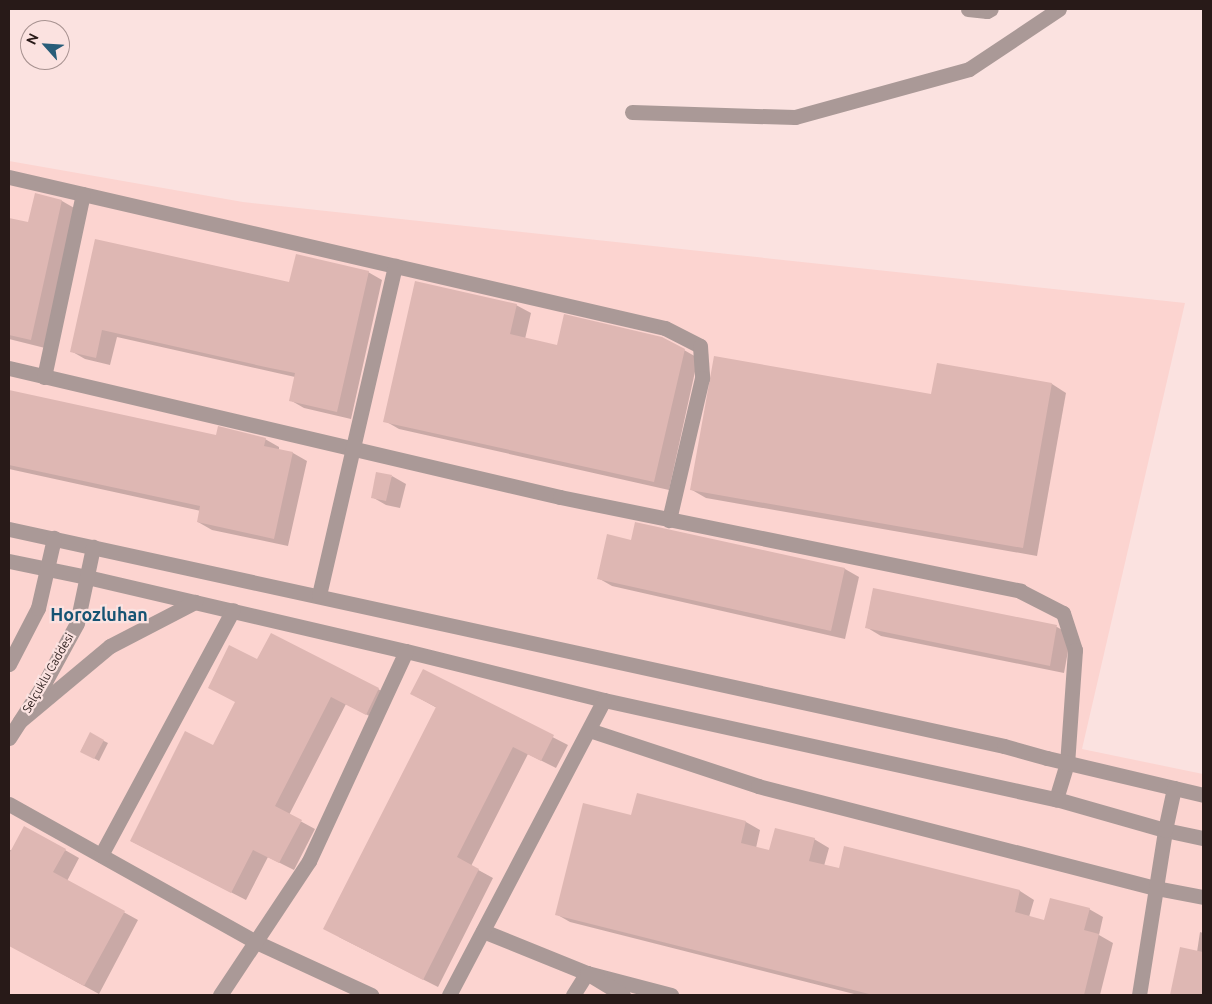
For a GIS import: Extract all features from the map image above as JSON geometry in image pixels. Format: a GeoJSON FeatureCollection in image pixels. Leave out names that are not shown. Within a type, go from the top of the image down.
{"type":"FeatureCollection","features":[{"type":"Feature","properties":{"kind":"street"},"geometry":{"type":"LineString","coordinates":[[968,9],[988,11],[991,9]]}},
{"type":"Feature","properties":{"kind":"street"},"geometry":{"type":"LineString","coordinates":[[632,112],[795,117],[969,69],[1059,9]]}},
{"type":"Feature","properties":{"kind":"street"},"geometry":{"type":"LineString","coordinates":[[9,177],[664,328],[700,346],[702,378],[669,520]]}},
{"type":"Feature","properties":{"kind":"street"},"geometry":{"type":"LineString","coordinates":[[44,377],[83,194]]}},
{"type":"Feature","properties":{"kind":"street"},"geometry":{"type":"LineString","coordinates":[[319,595],[395,266]]}},
{"type":"Feature","properties":{"kind":"street"},"geometry":{"type":"LineString","coordinates":[[9,368],[560,498],[1020,591],[1063,613],[1075,650],[1068,763],[1056,799]]}},
{"type":"Feature","properties":{"kind":"street"},"geometry":{"type":"LineString","coordinates":[[9,529],[319,595],[1004,746],[1203,795]]}},
{"type":"Feature","properties":{"kind":"street"},"geometry":{"type":"LineString","coordinates":[[9,664],[38,608],[54,538]]}},
{"type":"Feature","properties":{"kind":"street","name":"Selçuklu Caddesi"},"geometry":{"type":"LineString","coordinates":[[9,738],[45,682],[77,623],[93,547]]}},
{"type":"Feature","properties":{"kind":"street"},"geometry":{"type":"LineString","coordinates":[[9,561],[233,610],[604,700],[1056,799],[1165,830],[1203,838]]}},
{"type":"Feature","properties":{"kind":"street"},"geometry":{"type":"LineString","coordinates":[[20,721],[110,646],[195,602]]}},
{"type":"Feature","properties":{"kind":"street"},"geometry":{"type":"LineString","coordinates":[[101,855],[233,610]]}},
{"type":"Feature","properties":{"kind":"street"},"geometry":{"type":"LineString","coordinates":[[225,994],[256,942],[309,861],[406,651]]}},
{"type":"Feature","properties":{"kind":"street"},"geometry":{"type":"LineString","coordinates":[[449,995],[604,700]]}},
{"type":"Feature","properties":{"kind":"street"},"geometry":{"type":"LineString","coordinates":[[589,730],[758,786],[1156,888],[1203,896]]}},
{"type":"Feature","properties":{"kind":"street"},"geometry":{"type":"LineString","coordinates":[[1139,995],[1165,830],[1174,788]]}},
{"type":"Feature","properties":{"kind":"street"},"geometry":{"type":"LineString","coordinates":[[9,804],[256,942],[370,995]]}},
{"type":"Feature","properties":{"kind":"street"},"geometry":{"type":"LineString","coordinates":[[483,931],[587,973],[671,995]]}},
{"type":"Feature","properties":{"kind":"street"},"geometry":{"type":"LineString","coordinates":[[573,995],[587,973]]}},
{"type":"Feature","properties":{"kind":"street"},"geometry":{"type":"LineString","coordinates":[[587,973],[623,995]]}},
{"type":"Feature","properties":{"kind":"shaded area"},"geometry":{"type":"Polygon","coordinates":[[[9,161],[243,202],[1185,303],[1082,749],[1203,774],[1203,995],[9,995],[9,161]]]}},
{"type":"Feature","properties":{"kind":"building"},"geometry":{"type":"Polygon","coordinates":[[[35,193],[62,200],[31,340],[9,335],[9,218],[28,222],[35,193]]]}},
{"type":"Feature","properties":{"kind":"building"},"geometry":{"type":"Polygon","coordinates":[[[95,239],[289,282],[296,254],[369,271],[337,412],[289,401],[295,373],[102,330],[96,358],[70,352],[95,239]]]}},
{"type":"Feature","properties":{"kind":"building"},"geometry":{"type":"Polygon","coordinates":[[[415,281],[517,304],[510,334],[557,345],[564,314],[662,337],[685,349],[654,482],[383,422],[415,281]]]}},
{"type":"Feature","properties":{"kind":"building"},"geometry":{"type":"Polygon","coordinates":[[[714,356],[931,394],[937,363],[1052,383],[1023,548],[690,490],[714,356]]]}},
{"type":"Feature","properties":{"kind":"building"},"geometry":{"type":"Polygon","coordinates":[[[9,390],[216,435],[218,426],[266,438],[264,446],[293,452],[274,539],[197,522],[200,506],[9,465],[9,390]]]}},
{"type":"Feature","properties":{"kind":"building"},"geometry":{"type":"Polygon","coordinates":[[[376,472],[392,475],[386,501],[371,498],[376,472]]]}},
{"type":"Feature","properties":{"kind":"building"},"geometry":{"type":"Polygon","coordinates":[[[635,522],[845,568],[831,631],[597,579],[607,534],[631,540],[635,522]]]}},
{"type":"Feature","properties":{"kind":"building"},"geometry":{"type":"Polygon","coordinates":[[[873,588],[1057,625],[1050,666],[865,628],[873,588]]]}},
{"type":"Feature","properties":{"kind":"building"},"geometry":{"type":"Polygon","coordinates":[[[271,633],[379,688],[366,715],[331,697],[275,806],[302,820],[279,863],[253,850],[231,893],[130,841],[185,731],[213,745],[235,702],[208,688],[229,645],[257,659],[271,633]]]}},
{"type":"Feature","properties":{"kind":"building"},"geometry":{"type":"Polygon","coordinates":[[[423,669],[554,735],[541,761],[513,747],[457,857],[479,869],[423,980],[323,929],[436,707],[410,694],[423,669]]]}},
{"type":"Feature","properties":{"kind":"building"},"geometry":{"type":"Polygon","coordinates":[[[90,732],[104,740],[94,759],[80,752],[90,732]]]}},
{"type":"Feature","properties":{"kind":"building"},"geometry":{"type":"Polygon","coordinates":[[[637,793],[746,821],[741,843],[769,850],[775,828],[815,838],[809,861],[839,868],[844,846],[1020,890],[1015,912],[1044,920],[1050,898],[1090,908],[1084,930],[1099,934],[1084,995],[873,995],[555,915],[583,803],[631,815],[637,793]]]}},
{"type":"Feature","properties":{"kind":"building"},"geometry":{"type":"Polygon","coordinates":[[[24,826],[66,849],[53,872],[125,911],[84,986],[9,946],[9,854],[24,826]]]}},
{"type":"Feature","properties":{"kind":"building"},"geometry":{"type":"Polygon","coordinates":[[[1180,947],[1203,952],[1203,995],[1170,995],[1180,947]]]}},
{"type":"Feature","properties":{"kind":"district","name":"Horozluhan"},"geometry":{"type":"Point","coordinates":[99,614]}}]}
